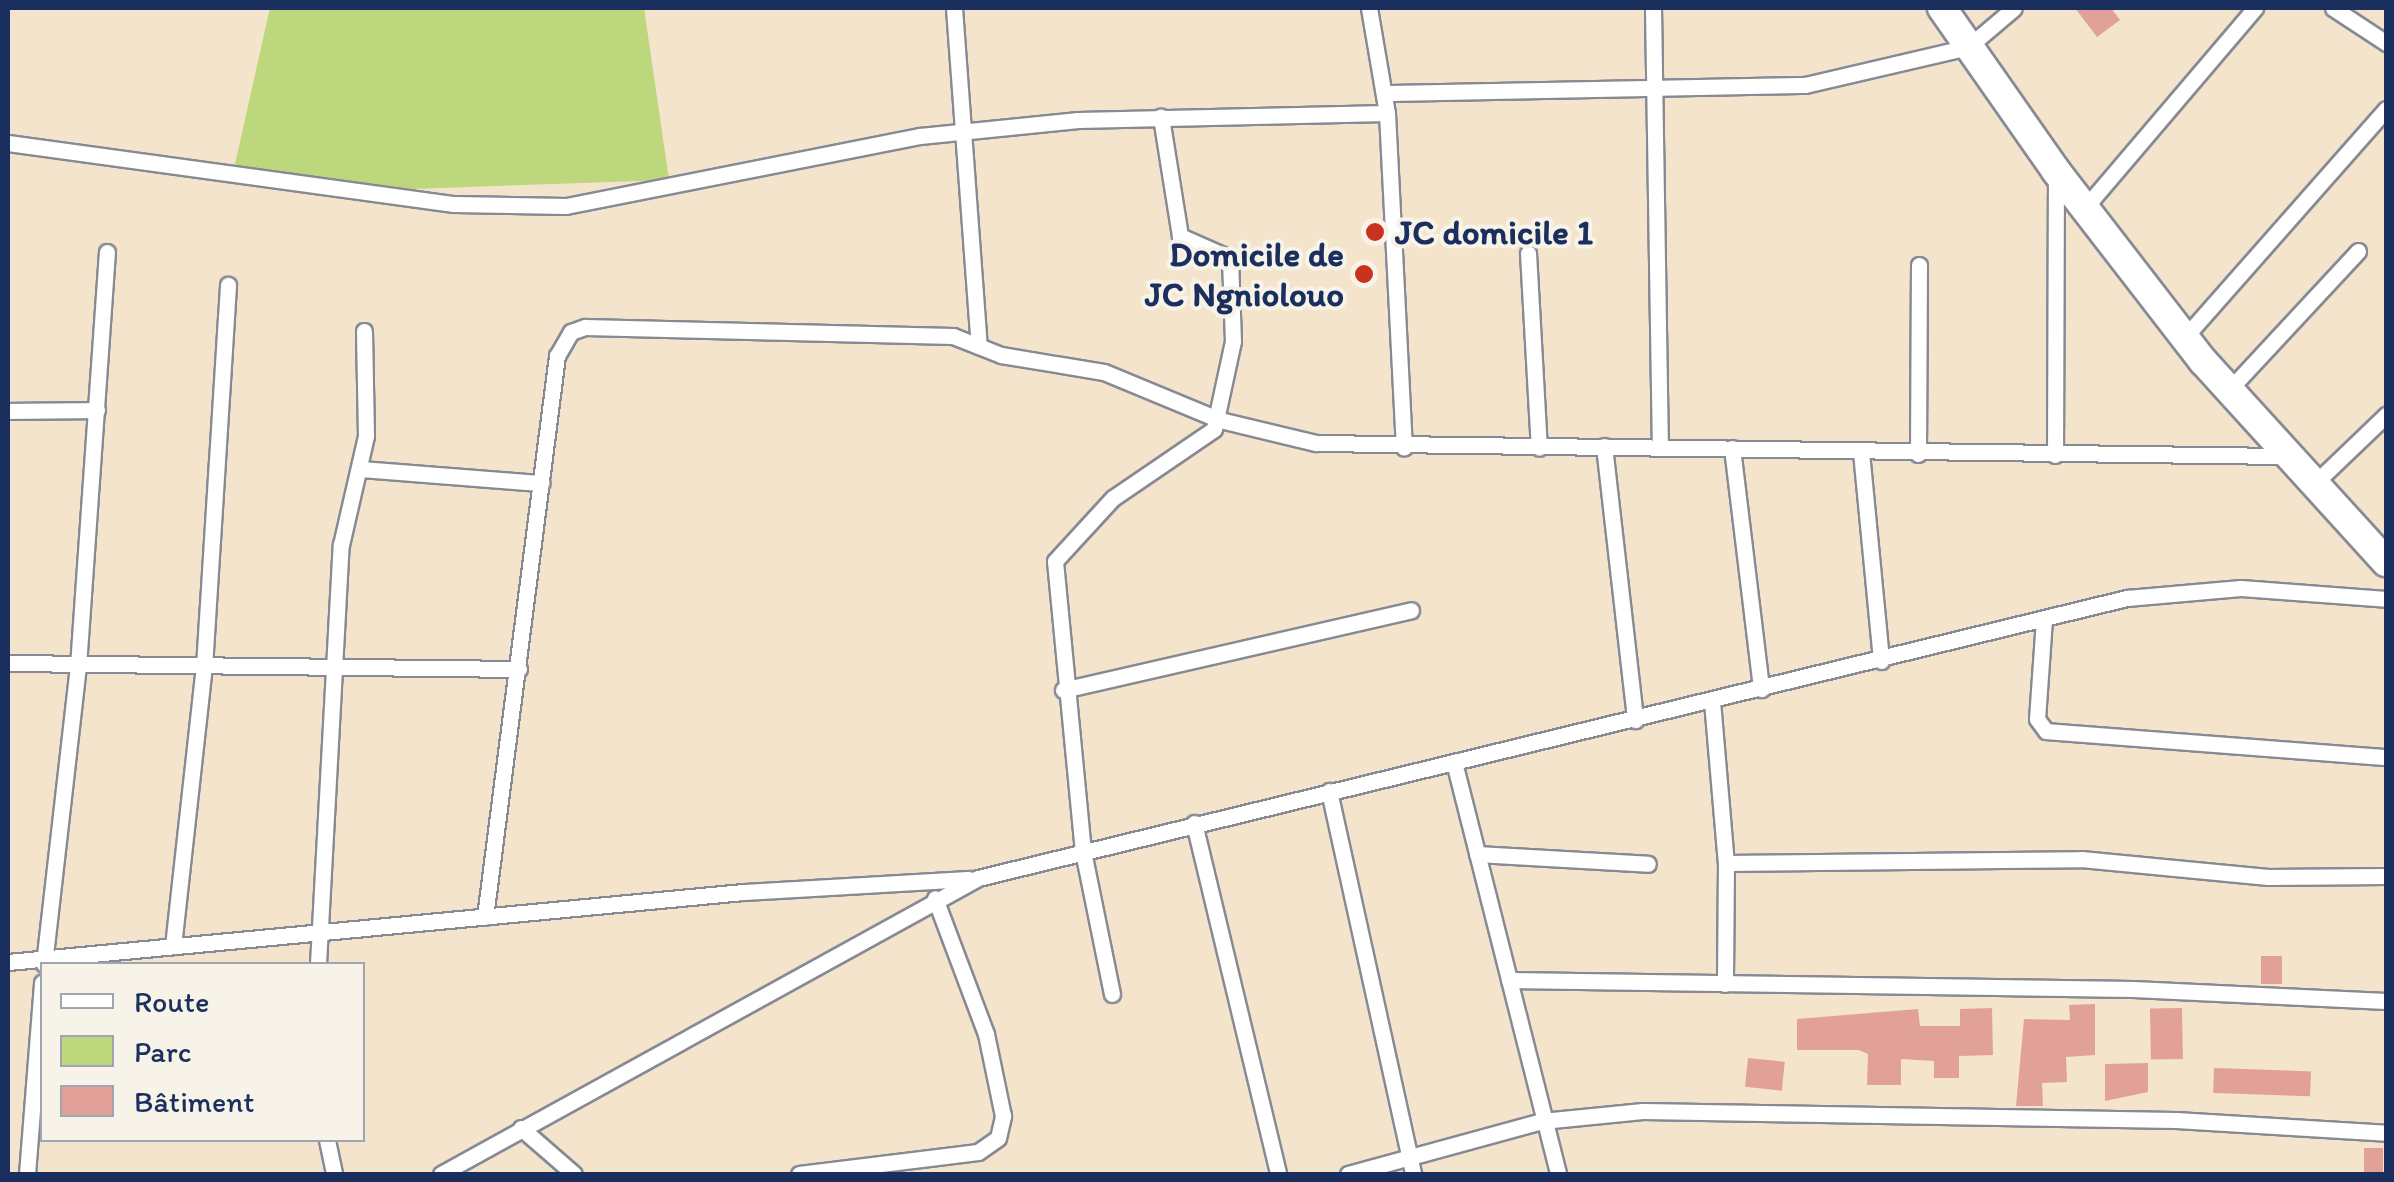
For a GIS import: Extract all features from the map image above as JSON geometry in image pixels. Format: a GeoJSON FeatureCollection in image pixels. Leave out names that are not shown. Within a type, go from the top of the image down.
{"type":"FeatureCollection","features":[{"type":"Feature","properties":{"kind":"highway"},"geometry":{"type":"LineString","coordinates":[[1942,8],[2056,171],[2184,337],[2284,456],[2386,562]]}},
{"type":"Feature","properties":{"kind":"street"},"geometry":{"type":"LineString","coordinates":[[954,8],[980,346]]}},
{"type":"Feature","properties":{"kind":"street"},"geometry":{"type":"LineString","coordinates":[[1369,8],[1387,113],[1404,448]]}},
{"type":"Feature","properties":{"kind":"street"},"geometry":{"type":"LineString","coordinates":[[1653,8],[1660,447]]}},
{"type":"Feature","properties":{"kind":"street"},"geometry":{"type":"LineString","coordinates":[[1385,93],[1805,85],[1968,46],[2014,8]]}},
{"type":"Feature","properties":{"kind":"street"},"geometry":{"type":"LineString","coordinates":[[2084,209],[2254,8]]}},
{"type":"Feature","properties":{"kind":"street"},"geometry":{"type":"LineString","coordinates":[[2333,8],[2386,43]]}},
{"type":"Feature","properties":{"kind":"street"},"geometry":{"type":"LineString","coordinates":[[2184,337],[2386,109]]}},
{"type":"Feature","properties":{"kind":"street"},"geometry":{"type":"LineString","coordinates":[[8,143],[454,204],[566,206],[642,195],[832,150],[1161,117],[1387,113]]}},
{"type":"Feature","properties":{"kind":"street"},"geometry":{"type":"LineString","coordinates":[[1112,994],[1082,852],[1054,576],[1064,546],[1112,498],[1220,420],[1232,354],[1230,258],[1180,236],[1161,117]]}},
{"type":"Feature","properties":{"kind":"street"},"geometry":{"type":"LineString","coordinates":[[2054,455],[2056,171]]}},
{"type":"Feature","properties":{"kind":"street"},"geometry":{"type":"LineString","coordinates":[[2228,391],[2358,251]]}},
{"type":"Feature","properties":{"kind":"street"},"geometry":{"type":"LineString","coordinates":[[44,961],[78,666],[107,252]]}},
{"type":"Feature","properties":{"kind":"street"},"geometry":{"type":"LineString","coordinates":[[1528,253],[1539,448]]}},
{"type":"Feature","properties":{"kind":"street"},"geometry":{"type":"LineString","coordinates":[[1918,454],[1920,265]]}},
{"type":"Feature","properties":{"kind":"street"},"geometry":{"type":"LineString","coordinates":[[173,946],[204,667],[228,285]]}},
{"type":"Feature","properties":{"kind":"street"},"geometry":{"type":"LineString","coordinates":[[485,918],[556,356],[570,332],[585,327],[928,332],[1104,372],[1220,420],[1316,444],[2284,456]]}},
{"type":"Feature","properties":{"kind":"street"},"geometry":{"type":"LineString","coordinates":[[318,962],[331,668],[341,545],[362,469],[364,330]]}},
{"type":"Feature","properties":{"kind":"street"},"geometry":{"type":"LineString","coordinates":[[8,411],[96,410]]}},
{"type":"Feature","properties":{"kind":"street"},"geometry":{"type":"LineString","coordinates":[[2312,486],[2386,415]]}},
{"type":"Feature","properties":{"kind":"street"},"geometry":{"type":"LineString","coordinates":[[1604,446],[1635,720]]}},
{"type":"Feature","properties":{"kind":"street"},"geometry":{"type":"LineString","coordinates":[[1732,448],[1761,689]]}},
{"type":"Feature","properties":{"kind":"street"},"geometry":{"type":"LineString","coordinates":[[1861,452],[1881,661]]}},
{"type":"Feature","properties":{"kind":"street"},"geometry":{"type":"LineString","coordinates":[[362,469],[541,483]]}},
{"type":"Feature","properties":{"kind":"street"},"geometry":{"type":"LineString","coordinates":[[441,1174],[935,898],[978,878],[2127,598],[2195,591],[2307,590],[2386,599]]}},
{"type":"Feature","properties":{"kind":"street"},"geometry":{"type":"LineString","coordinates":[[1064,690],[1411,610]]}},
{"type":"Feature","properties":{"kind":"street"},"geometry":{"type":"LineString","coordinates":[[2044,619],[2037,720],[2046,731],[2386,757]]}},
{"type":"Feature","properties":{"kind":"street"},"geometry":{"type":"LineString","coordinates":[[8,663],[519,670]]}},
{"type":"Feature","properties":{"kind":"street"},"geometry":{"type":"LineString","coordinates":[[1712,701],[1726,863],[1725,984]]}},
{"type":"Feature","properties":{"kind":"street"},"geometry":{"type":"LineString","coordinates":[[1454,762],[1558,1174]]}},
{"type":"Feature","properties":{"kind":"street"},"geometry":{"type":"LineString","coordinates":[[1329,791],[1411,1167]]}},
{"type":"Feature","properties":{"kind":"street"},"geometry":{"type":"LineString","coordinates":[[1194,824],[1278,1174]]}},
{"type":"Feature","properties":{"kind":"street"},"geometry":{"type":"LineString","coordinates":[[1478,854],[1648,864]]}},
{"type":"Feature","properties":{"kind":"street"},"geometry":{"type":"LineString","coordinates":[[1726,863],[2081,859],[2268,877],[2386,876]]}},
{"type":"Feature","properties":{"kind":"street"},"geometry":{"type":"LineString","coordinates":[[8,962],[794,888],[978,878]]}},
{"type":"Feature","properties":{"kind":"street"},"geometry":{"type":"LineString","coordinates":[[799,1174],[978,1152],[998,1138],[1003,1116],[986,1034],[935,898]]}},
{"type":"Feature","properties":{"kind":"street"},"geometry":{"type":"LineString","coordinates":[[1509,980],[2133,989],[2386,1001]]}},
{"type":"Feature","properties":{"kind":"street"},"geometry":{"type":"LineString","coordinates":[[28,1174],[40,1010]]}},
{"type":"Feature","properties":{"kind":"street"},"geometry":{"type":"LineString","coordinates":[[1348,1174],[1411,1167],[1542,1121],[1696,1111],[2176,1120],[2386,1133]]}},
{"type":"Feature","properties":{"kind":"street"},"geometry":{"type":"LineString","coordinates":[[520,1128],[574,1174]]}},
{"type":"Feature","properties":{"kind":"street"},"geometry":{"type":"LineString","coordinates":[[327,1142],[334,1174]]}},
{"type":"Feature","properties":{"kind":"green space"},"geometry":{"type":"Polygon","coordinates":[[[270,8],[644,8],[669,180],[411,189],[233,173],[270,8]]]}},
{"type":"Feature","properties":{"kind":"building"},"geometry":{"type":"Polygon","coordinates":[[[2075,8],[2111,8],[2120,20],[2097,37],[2075,8]]]}},
{"type":"Feature","properties":{"kind":"building"},"geometry":{"type":"Polygon","coordinates":[[[2261,956],[2282,956],[2282,984],[2261,984],[2261,956]]]}},
{"type":"Feature","properties":{"kind":"building"},"geometry":{"type":"Polygon","coordinates":[[[2095,1004],[2095,1055],[2066,1057],[2067,1082],[2042,1083],[2043,1106],[2016,1106],[2024,1019],[2070,1020],[2069,1005],[2095,1004]]]}},
{"type":"Feature","properties":{"kind":"building"},"geometry":{"type":"Polygon","coordinates":[[[1992,1008],[1993,1055],[1959,1056],[1959,1078],[1934,1078],[1934,1061],[1901,1059],[1901,1085],[1867,1085],[1868,1054],[1859,1050],[1797,1050],[1797,1019],[1918,1009],[1920,1026],[1960,1026],[1960,1009],[1992,1008]]]}},
{"type":"Feature","properties":{"kind":"building"},"geometry":{"type":"Polygon","coordinates":[[[2182,1008],[2183,1059],[2151,1060],[2150,1009],[2182,1008]]]}},
{"type":"Feature","properties":{"kind":"building"},"geometry":{"type":"Polygon","coordinates":[[[1748,1058],[1785,1062],[1782,1091],[1745,1087],[1748,1058]]]}},
{"type":"Feature","properties":{"kind":"building"},"geometry":{"type":"Polygon","coordinates":[[[2148,1063],[2148,1092],[2105,1101],[2105,1064],[2148,1063]]]}},
{"type":"Feature","properties":{"kind":"building"},"geometry":{"type":"Polygon","coordinates":[[[2214,1068],[2311,1071],[2310,1096],[2213,1093],[2214,1068]]]}},
{"type":"Feature","properties":{"kind":"building"},"geometry":{"type":"Polygon","coordinates":[[[2364,1148],[2383,1148],[2383,1174],[2364,1174],[2364,1148]]]}},
{"type":"Feature","properties":{"kind":"place","name":"JC domicile 1"},"geometry":{"type":"Point","coordinates":[1375,232]}},
{"type":"Feature","properties":{"kind":"place","name":"Domicile de JC Ngniolouo"},"geometry":{"type":"Point","coordinates":[1364,274]}}]}
